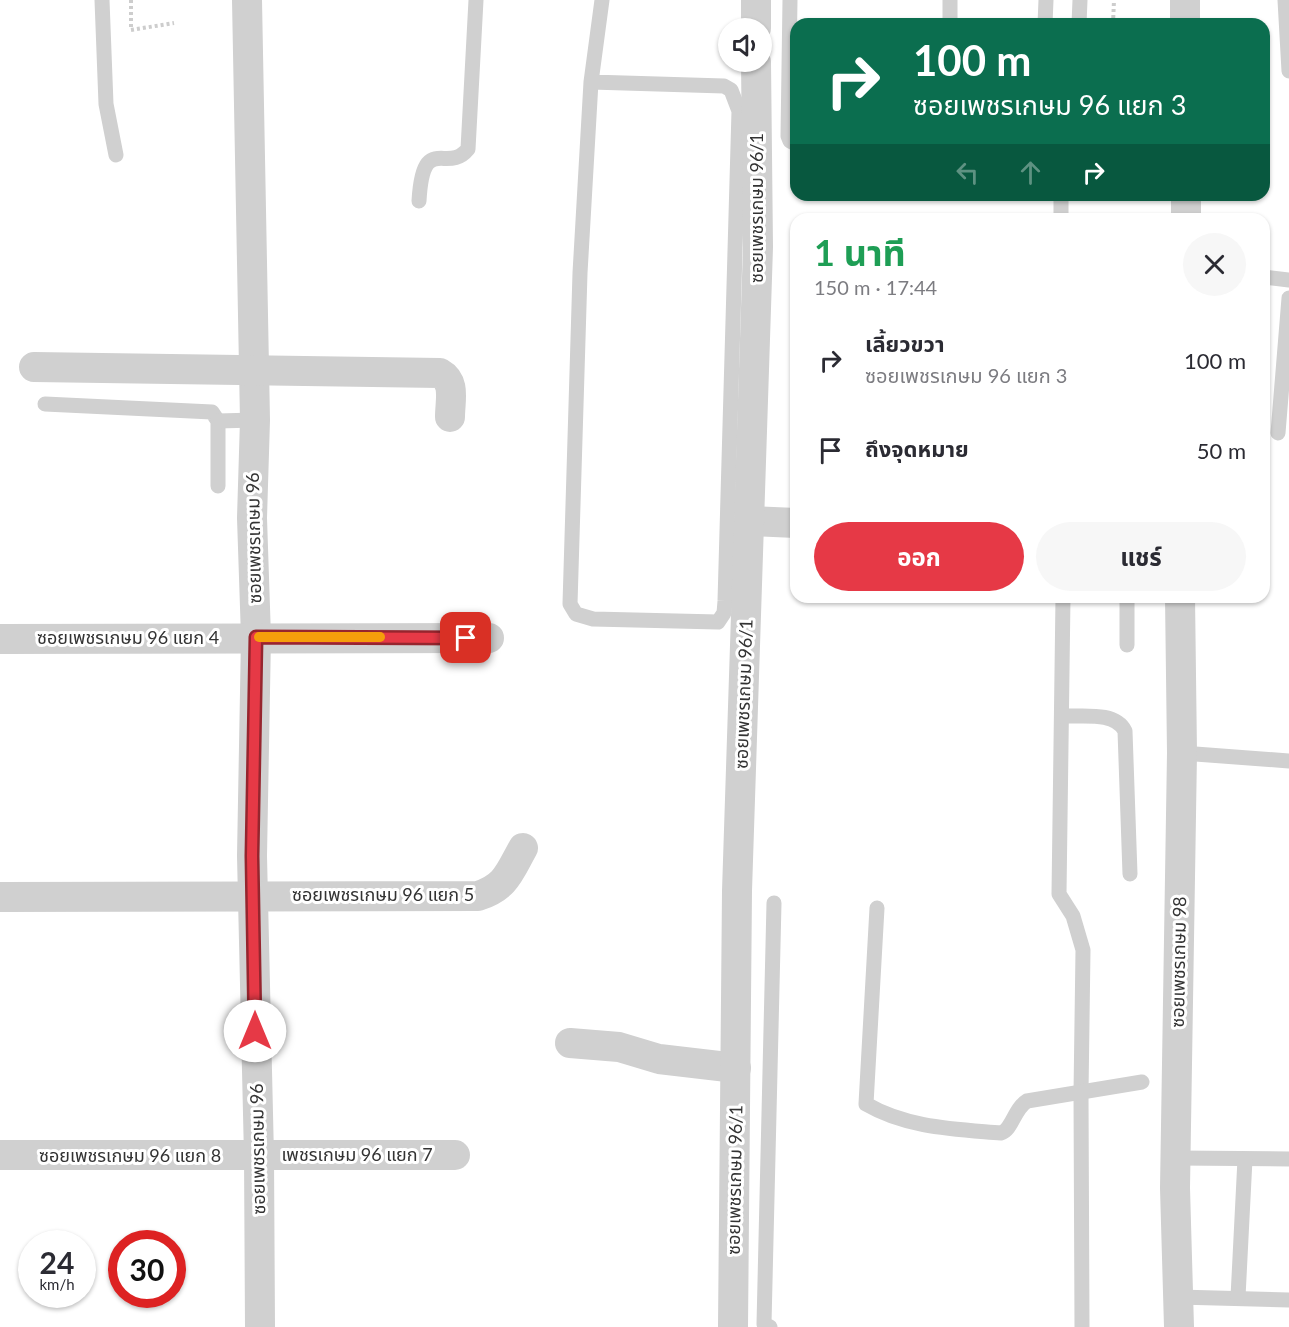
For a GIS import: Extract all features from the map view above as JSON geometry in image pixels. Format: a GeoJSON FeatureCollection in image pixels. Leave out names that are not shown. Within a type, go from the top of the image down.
{"type":"FeatureCollection","features":[{"type":"Feature","properties":{"kind":"street","name":"ซอยเพชรเกษม 96"},"geometry":{"type":"LineString","coordinates":[[247,0],[255,420],[252,518],[256,637],[252,856],[256,1099],[260,1156],[260,1327]]}},
{"type":"Feature","properties":{"kind":"street"},"geometry":{"type":"LineString","coordinates":[[756,0],[756,18]]}},
{"type":"Feature","properties":{"kind":"street"},"geometry":{"type":"LineString","coordinates":[[1185,0],[1185,18]]}},
{"type":"Feature","properties":{"kind":"street","name":"ซอยเพชรเกษม 96/1"},"geometry":{"type":"LineString","coordinates":[[734,1327],[737,891],[758,247],[756,72]]}},
{"type":"Feature","properties":{"kind":"street"},"geometry":{"type":"LineString","coordinates":[[34,367],[253,368],[440,373],[448,377],[451,383],[450,417]]}},
{"type":"Feature","properties":{"kind":"street"},"geometry":{"type":"LineString","coordinates":[[749,521],[790,523]]}},
{"type":"Feature","properties":{"kind":"street","name":"ซอยเพชรเกษม 98"},"geometry":{"type":"LineString","coordinates":[[1179,1327],[1176,1158],[1182,753],[1180,603]]}},
{"type":"Feature","properties":{"kind":"street","name":"ซอยเพชรเกษม 96 แยก 4"},"geometry":{"type":"LineString","coordinates":[[0,639],[489,638]]}},
{"type":"Feature","properties":{"kind":"street","name":"ซอยเพชรเกษม 96 แยก 5"},"geometry":{"type":"LineString","coordinates":[[0,897],[478,896],[504,884],[523,848]]}},
{"type":"Feature","properties":{"kind":"street"},"geometry":{"type":"LineString","coordinates":[[570,1043],[619,1047],[671,1061],[736,1068]]}},
{"type":"Feature","properties":{"kind":"street","name":"ซอยเพชรเกษม 96 แยก 8"},"geometry":{"type":"LineString","coordinates":[[0,1155],[260,1156]]}},
{"type":"Feature","properties":{"kind":"street","name":"เพชรเกษม 96 แยก 7"},"geometry":{"type":"LineString","coordinates":[[260,1156],[455,1155]]}},
{"type":"Feature","properties":{"kind":"lane"},"geometry":{"type":"LineString","coordinates":[[102,0],[106,104],[116,155]]}},
{"type":"Feature","properties":{"kind":"lane"},"geometry":{"type":"LineString","coordinates":[[419,201],[420,179],[426,164],[435,159],[461,156],[468,149],[476,0]]}},
{"type":"Feature","properties":{"kind":"lane"},"geometry":{"type":"LineString","coordinates":[[591,82],[724,86],[731,90],[739,111],[725,601],[724,613],[718,622],[593,620],[576,614],[570,604],[580,273],[591,82],[602,0]]}},
{"type":"Feature","properties":{"kind":"lane"},"geometry":{"type":"LineString","coordinates":[[790,0],[788,136],[790,141]]}},
{"type":"Feature","properties":{"kind":"lane"},"geometry":{"type":"LineString","coordinates":[[950,0],[950,18]]}},
{"type":"Feature","properties":{"kind":"lane"},"geometry":{"type":"LineString","coordinates":[[1046,0],[1046,18]]}},
{"type":"Feature","properties":{"kind":"lane"},"geometry":{"type":"LineString","coordinates":[[1079,18],[1080,0]]}},
{"type":"Feature","properties":{"kind":"lane"},"geometry":{"type":"LineString","coordinates":[[1285,0],[1289,71]]}},
{"type":"Feature","properties":{"kind":"lane"},"geometry":{"type":"LineString","coordinates":[[1270,278],[1289,280]]}},
{"type":"Feature","properties":{"kind":"lane"},"geometry":{"type":"LineString","coordinates":[[1278,434],[1289,298]]}},
{"type":"Feature","properties":{"kind":"lane"},"geometry":{"type":"LineString","coordinates":[[45,404],[206,410],[216,415],[218,421],[218,486]]}},
{"type":"Feature","properties":{"kind":"lane"},"geometry":{"type":"LineString","coordinates":[[218,421],[255,420]]}},
{"type":"Feature","properties":{"kind":"lane"},"geometry":{"type":"LineString","coordinates":[[1063,603],[1059,894],[1073,916],[1083,950],[1080,1093],[1082,1327]]}},
{"type":"Feature","properties":{"kind":"lane"},"geometry":{"type":"LineString","coordinates":[[1126,645],[1127,603]]}},
{"type":"Feature","properties":{"kind":"lane"},"geometry":{"type":"LineString","coordinates":[[1062,716],[1110,718],[1122,724],[1125,731],[1130,874]]}},
{"type":"Feature","properties":{"kind":"lane"},"geometry":{"type":"LineString","coordinates":[[1182,753],[1289,761]]}},
{"type":"Feature","properties":{"kind":"lane"},"geometry":{"type":"LineString","coordinates":[[770,1327],[764,1324],[774,903]]}},
{"type":"Feature","properties":{"kind":"lane"},"geometry":{"type":"LineString","coordinates":[[878,908],[866,1104],[884,1115],[906,1122],[1001,1133],[1009,1129],[1019,1106],[1028,1101],[1142,1082]]}},
{"type":"Feature","properties":{"kind":"lane"},"geometry":{"type":"LineString","coordinates":[[1176,1158],[1289,1160]]}},
{"type":"Feature","properties":{"kind":"lane"},"geometry":{"type":"LineString","coordinates":[[1238,1297],[1245,1159]]}},
{"type":"Feature","properties":{"kind":"lane"},"geometry":{"type":"LineString","coordinates":[[1178,1297],[1289,1300]]}},
{"type":"Feature","properties":{"kind":"path"},"geometry":{"type":"LineString","coordinates":[[131,0],[131,30],[174,24]]}},
{"type":"Feature","properties":{"kind":"path"},"geometry":{"type":"LineString","coordinates":[[1113,18],[1114,0]]}},
{"type":"Feature","properties":{"kind":"slow traffic"},"geometry":{"type":"LineString","coordinates":[[259,637],[380,637]]}},
{"type":"Feature","properties":{"kind":"route"},"geometry":{"type":"LineString","coordinates":[[255,1031],[252,856],[256,637],[466,638]]}}]}
